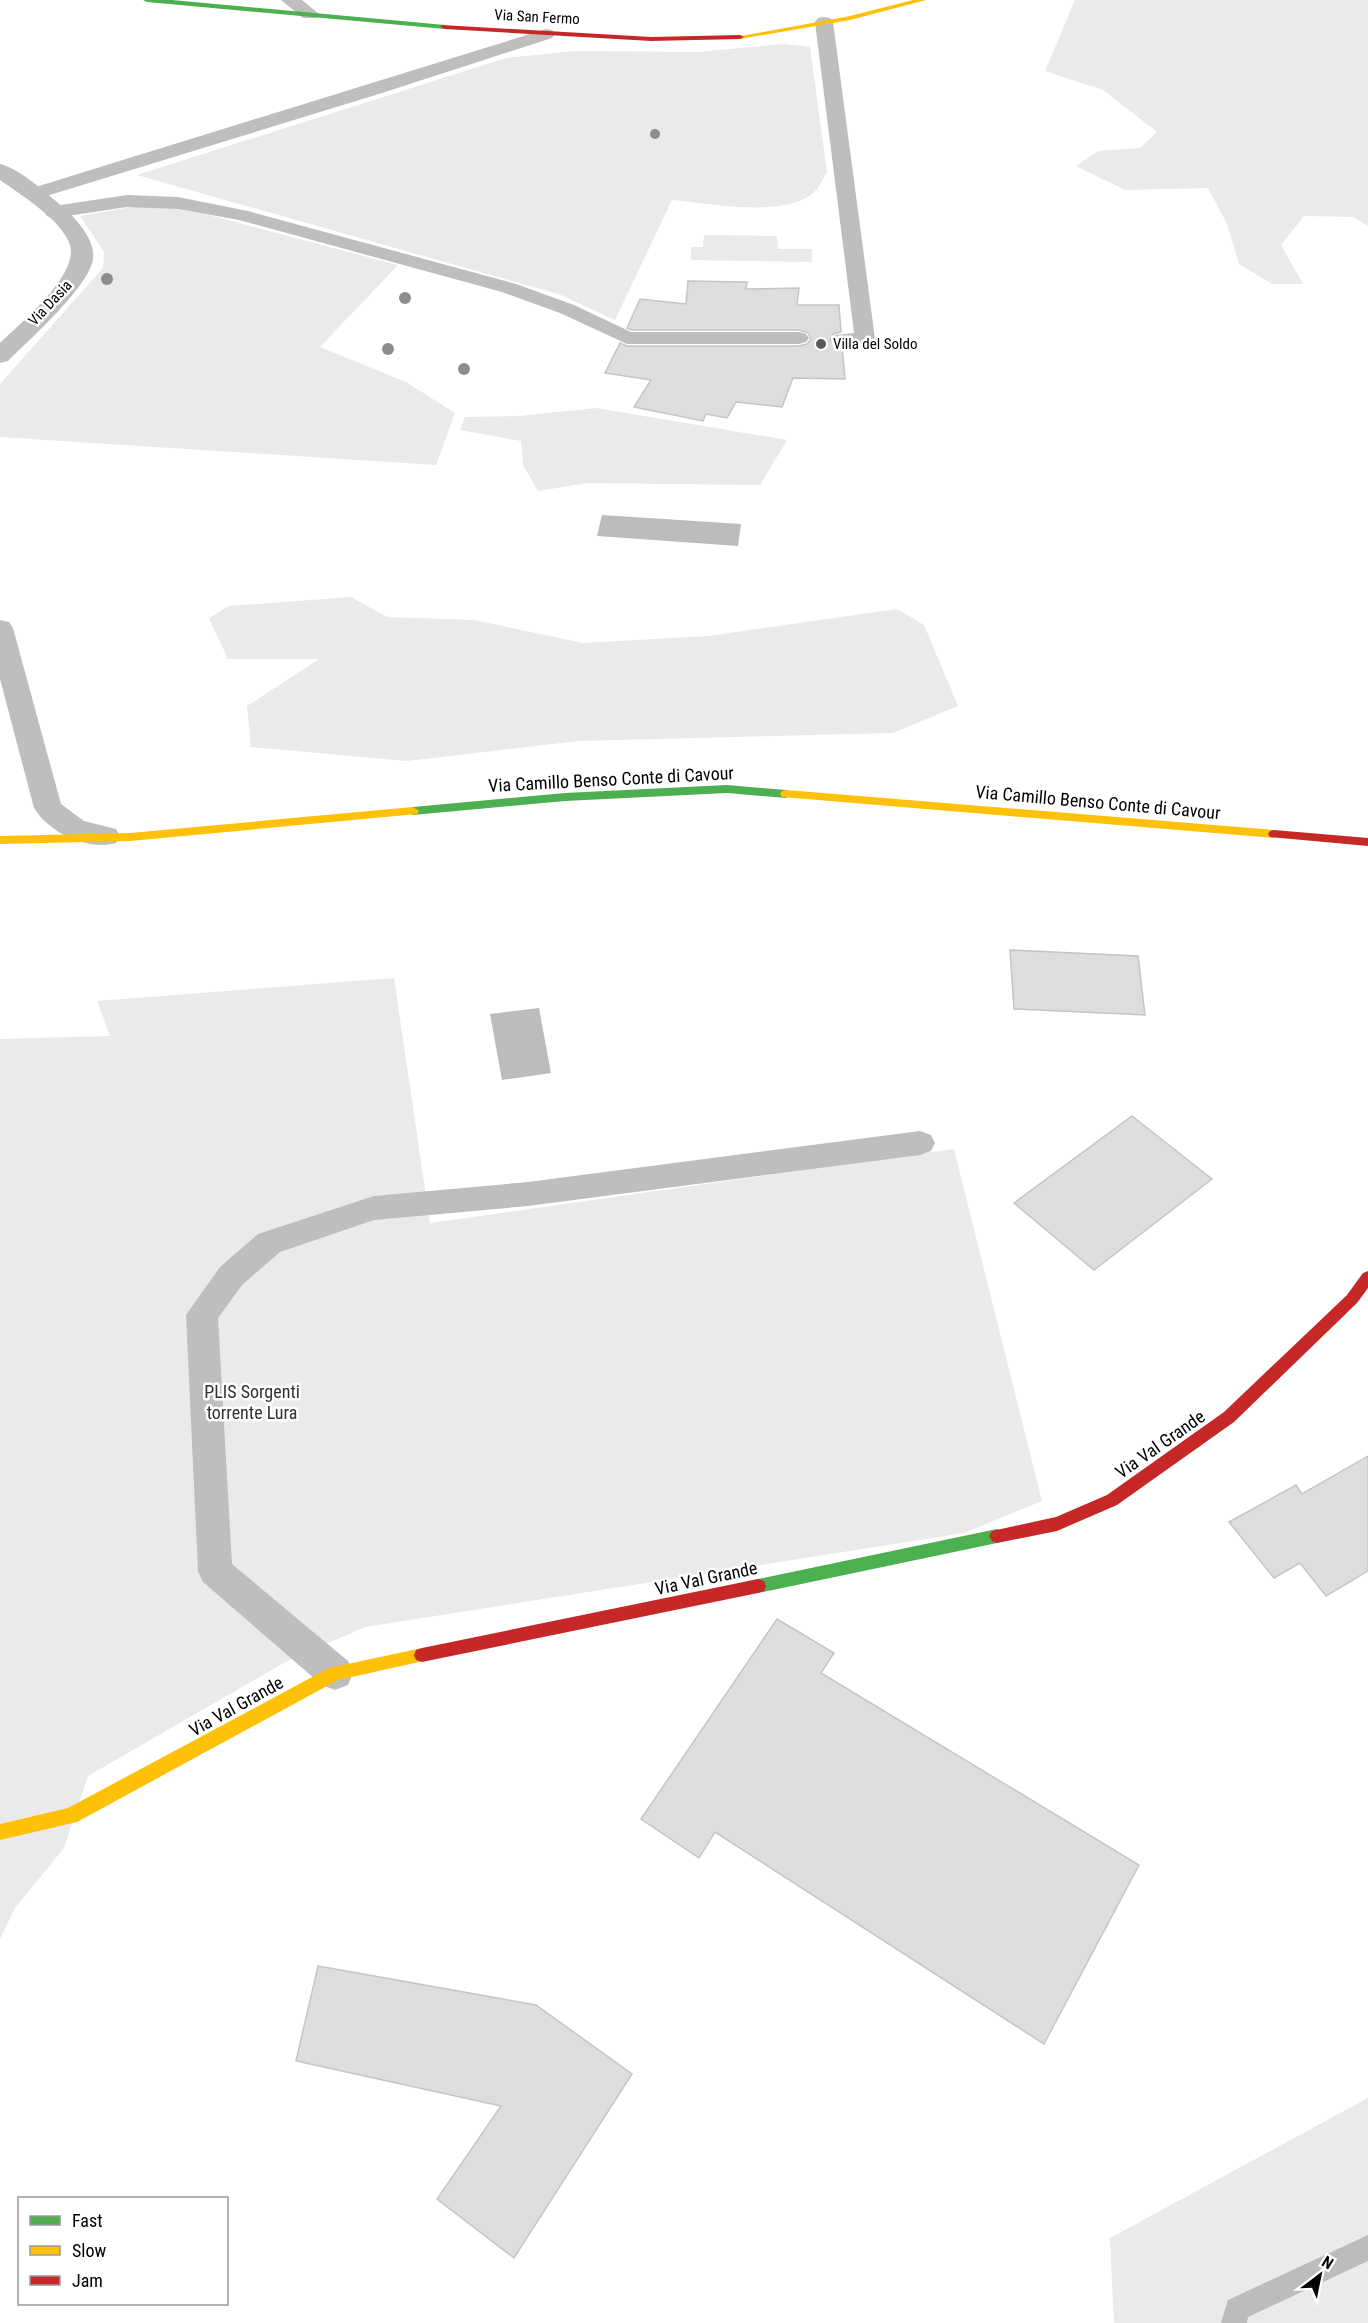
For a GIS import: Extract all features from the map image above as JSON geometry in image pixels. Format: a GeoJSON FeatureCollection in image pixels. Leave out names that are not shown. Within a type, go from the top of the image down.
{"type":"FeatureCollection","features":[{"type":"Feature","properties":{"kind":"street","name":"Via San Fermo"},"geometry":{"type":"LineString","coordinates":[[147,0],[486,31],[651,39],[734,38],[824,22],[922,0]]}},
{"type":"Feature","properties":{"kind":"street"},"geometry":{"type":"LineString","coordinates":[[290,0],[310,14]]}},
{"type":"Feature","properties":{"kind":"street","name":"Via Dasia"},"geometry":{"type":"LineString","coordinates":[[0,170],[33,194],[72,229],[81,246],[83,256],[74,278],[0,356]]}},
{"type":"Feature","properties":{"kind":"street"},"geometry":{"type":"LineString","coordinates":[[0,628],[48,808],[62,823],[82,832],[106,836]]}},
{"type":"Feature","properties":{"kind":"street","name":"Via Camillo Benso Conte di Cavour"},"geometry":{"type":"LineString","coordinates":[[0,840],[130,837],[565,796],[727,789],[1368,842]]}},
{"type":"Feature","properties":{"kind":"street","name":"Via Val Grande"},"geometry":{"type":"LineString","coordinates":[[0,1832],[71,1816],[334,1673],[1057,1524],[1112,1500],[1229,1417],[1352,1299],[1368,1277]]}},
{"type":"Feature","properties":{"kind":"lane"},"geometry":{"type":"LineString","coordinates":[[824,22],[865,339],[842,339]]}},
{"type":"Feature","properties":{"kind":"lane"},"geometry":{"type":"LineString","coordinates":[[33,194],[376,89],[546,34]]}},
{"type":"Feature","properties":{"kind":"lane"},"geometry":{"type":"LineString","coordinates":[[54,212],[127,201],[178,203],[241,215],[509,288],[567,309],[627,338],[799,338]]}},
{"type":"Feature","properties":{"kind":"lane"},"geometry":{"type":"LineString","coordinates":[[334,1673],[215,1572],[202,1315],[231,1276],[269,1243],[374,1208],[528,1194],[920,1143]]}},
{"type":"Feature","properties":{"kind":"green space"},"geometry":{"type":"Polygon","coordinates":[[[1075,0],[1368,0],[1368,226],[1353,217],[1304,216],[1281,245],[1303,284],[1272,284],[1239,264],[1227,224],[1208,188],[1125,190],[1076,166],[1098,151],[1140,148],[1157,132],[1103,90],[1045,71],[1075,0]]]}},
{"type":"Feature","properties":{"kind":"green space"},"geometry":{"type":"Polygon","coordinates":[[[784,44],[810,47],[827,172],[820,185],[801,200],[766,207],[726,206],[672,200],[615,320],[561,295],[137,175],[506,58],[576,51],[698,52],[784,44]]]}},
{"type":"Feature","properties":{"kind":"green space"},"geometry":{"type":"Polygon","coordinates":[[[131,207],[164,207],[201,213],[398,265],[320,347],[406,382],[455,413],[436,465],[0,437],[0,384],[103,268],[104,252],[80,216],[131,207]]]}},
{"type":"Feature","properties":{"kind":"green space"},"geometry":{"type":"Polygon","coordinates":[[[704,235],[777,236],[778,249],[812,249],[812,262],[691,260],[691,247],[703,247],[704,235]]]}},
{"type":"Feature","properties":{"kind":"green space"},"geometry":{"type":"Polygon","coordinates":[[[596,408],[787,440],[760,485],[588,483],[538,491],[523,465],[521,441],[460,430],[465,417],[519,416],[596,408]]]}},
{"type":"Feature","properties":{"kind":"green space"},"geometry":{"type":"Polygon","coordinates":[[[351,597],[387,617],[474,620],[583,643],[708,636],[897,609],[924,625],[958,706],[893,733],[578,741],[407,761],[251,747],[247,706],[319,659],[228,659],[209,618],[229,606],[351,597]]]}},
{"type":"Feature","properties":{"kind":"green space","name":"PLIS Sorgenti torrente Lura"},"geometry":{"type":"Polygon","coordinates":[[[394,978],[430,1223],[954,1149],[1042,1501],[964,1533],[365,1627],[289,1660],[88,1776],[64,1848],[15,1908],[0,1939],[0,1039],[110,1036],[97,1001],[394,978]]]}},
{"type":"Feature","properties":{"kind":"green space"},"geometry":{"type":"Polygon","coordinates":[[[1368,2098],[1368,2323],[1114,2323],[1110,2238],[1368,2098]]]}},
{"type":"Feature","properties":{"kind":"shaded area"},"geometry":{"type":"Polygon","coordinates":[[[602,515],[741,524],[738,546],[597,536],[602,515]]]}},
{"type":"Feature","properties":{"kind":"shaded area"},"geometry":{"type":"Polygon","coordinates":[[[539,1008],[551,1073],[502,1080],[490,1014],[539,1008]]]}},
{"type":"Feature","properties":{"kind":"building"},"geometry":{"type":"Polygon","coordinates":[[[688,281],[747,282],[746,289],[799,288],[797,305],[839,305],[841,332],[833,334],[830,339],[835,345],[842,347],[845,379],[793,378],[782,407],[736,402],[727,418],[706,414],[703,421],[634,407],[651,380],[605,373],[620,343],[627,346],[799,346],[807,344],[811,339],[808,333],[799,330],[632,330],[627,328],[640,299],[686,304],[688,281]]]}},
{"type":"Feature","properties":{"kind":"building"},"geometry":{"type":"Polygon","coordinates":[[[1010,950],[1138,956],[1145,1015],[1014,1009],[1010,950]]]}},
{"type":"Feature","properties":{"kind":"building"},"geometry":{"type":"Polygon","coordinates":[[[1132,1116],[1212,1179],[1094,1270],[1014,1203],[1132,1116]]]}},
{"type":"Feature","properties":{"kind":"building"},"geometry":{"type":"Polygon","coordinates":[[[1368,1456],[1368,1571],[1326,1596],[1300,1563],[1274,1578],[1229,1522],[1296,1485],[1302,1494],[1368,1456]]]}},
{"type":"Feature","properties":{"kind":"building"},"geometry":{"type":"Polygon","coordinates":[[[777,1619],[834,1653],[821,1673],[1139,1865],[1044,2044],[715,1832],[699,1858],[641,1819],[777,1619]]]}},
{"type":"Feature","properties":{"kind":"building"},"geometry":{"type":"Polygon","coordinates":[[[318,1966],[536,2005],[632,2074],[514,2258],[437,2199],[501,2106],[296,2061],[318,1966]]]}},
{"type":"Feature","properties":{"kind":"waterway"},"geometry":{"type":"LineString","coordinates":[[1234,2323],[1237,2309],[1368,2248]]}},
{"type":"Feature","properties":{"kind":"traffic: fast"},"geometry":{"type":"LineString","coordinates":[[147,0],[445,27]]}},
{"type":"Feature","properties":{"kind":"traffic: fast"},"geometry":{"type":"LineString","coordinates":[[413,811],[565,797],[727,789],[786,794]]}},
{"type":"Feature","properties":{"kind":"traffic: fast"},"geometry":{"type":"LineString","coordinates":[[758,1586],[997,1536]]}},
{"type":"Feature","properties":{"kind":"traffic: slow"},"geometry":{"type":"LineString","coordinates":[[740,37],[850,18],[922,0]]}},
{"type":"Feature","properties":{"kind":"traffic: slow"},"geometry":{"type":"LineString","coordinates":[[786,794],[1274,834]]}},
{"type":"Feature","properties":{"kind":"traffic: slow"},"geometry":{"type":"LineString","coordinates":[[0,840],[130,837],[413,811]]}},
{"type":"Feature","properties":{"kind":"traffic: slow"},"geometry":{"type":"LineString","coordinates":[[0,1832],[71,1816],[335,1673],[422,1655]]}},
{"type":"Feature","properties":{"kind":"traffic: jam"},"geometry":{"type":"LineString","coordinates":[[445,27],[651,39],[740,37]]}},
{"type":"Feature","properties":{"kind":"traffic: jam"},"geometry":{"type":"LineString","coordinates":[[1274,834],[1368,842]]}},
{"type":"Feature","properties":{"kind":"traffic: jam"},"geometry":{"type":"LineString","coordinates":[[997,1536],[1057,1524],[1112,1500],[1229,1417],[1352,1299],[1368,1277]]}},
{"type":"Feature","properties":{"kind":"traffic: jam"},"geometry":{"type":"LineString","coordinates":[[422,1655],[758,1586]]}},
{"type":"Feature","properties":{"kind":"place","name":"Villa del Soldo"},"geometry":{"type":"Point","coordinates":[821,344]}}]}
